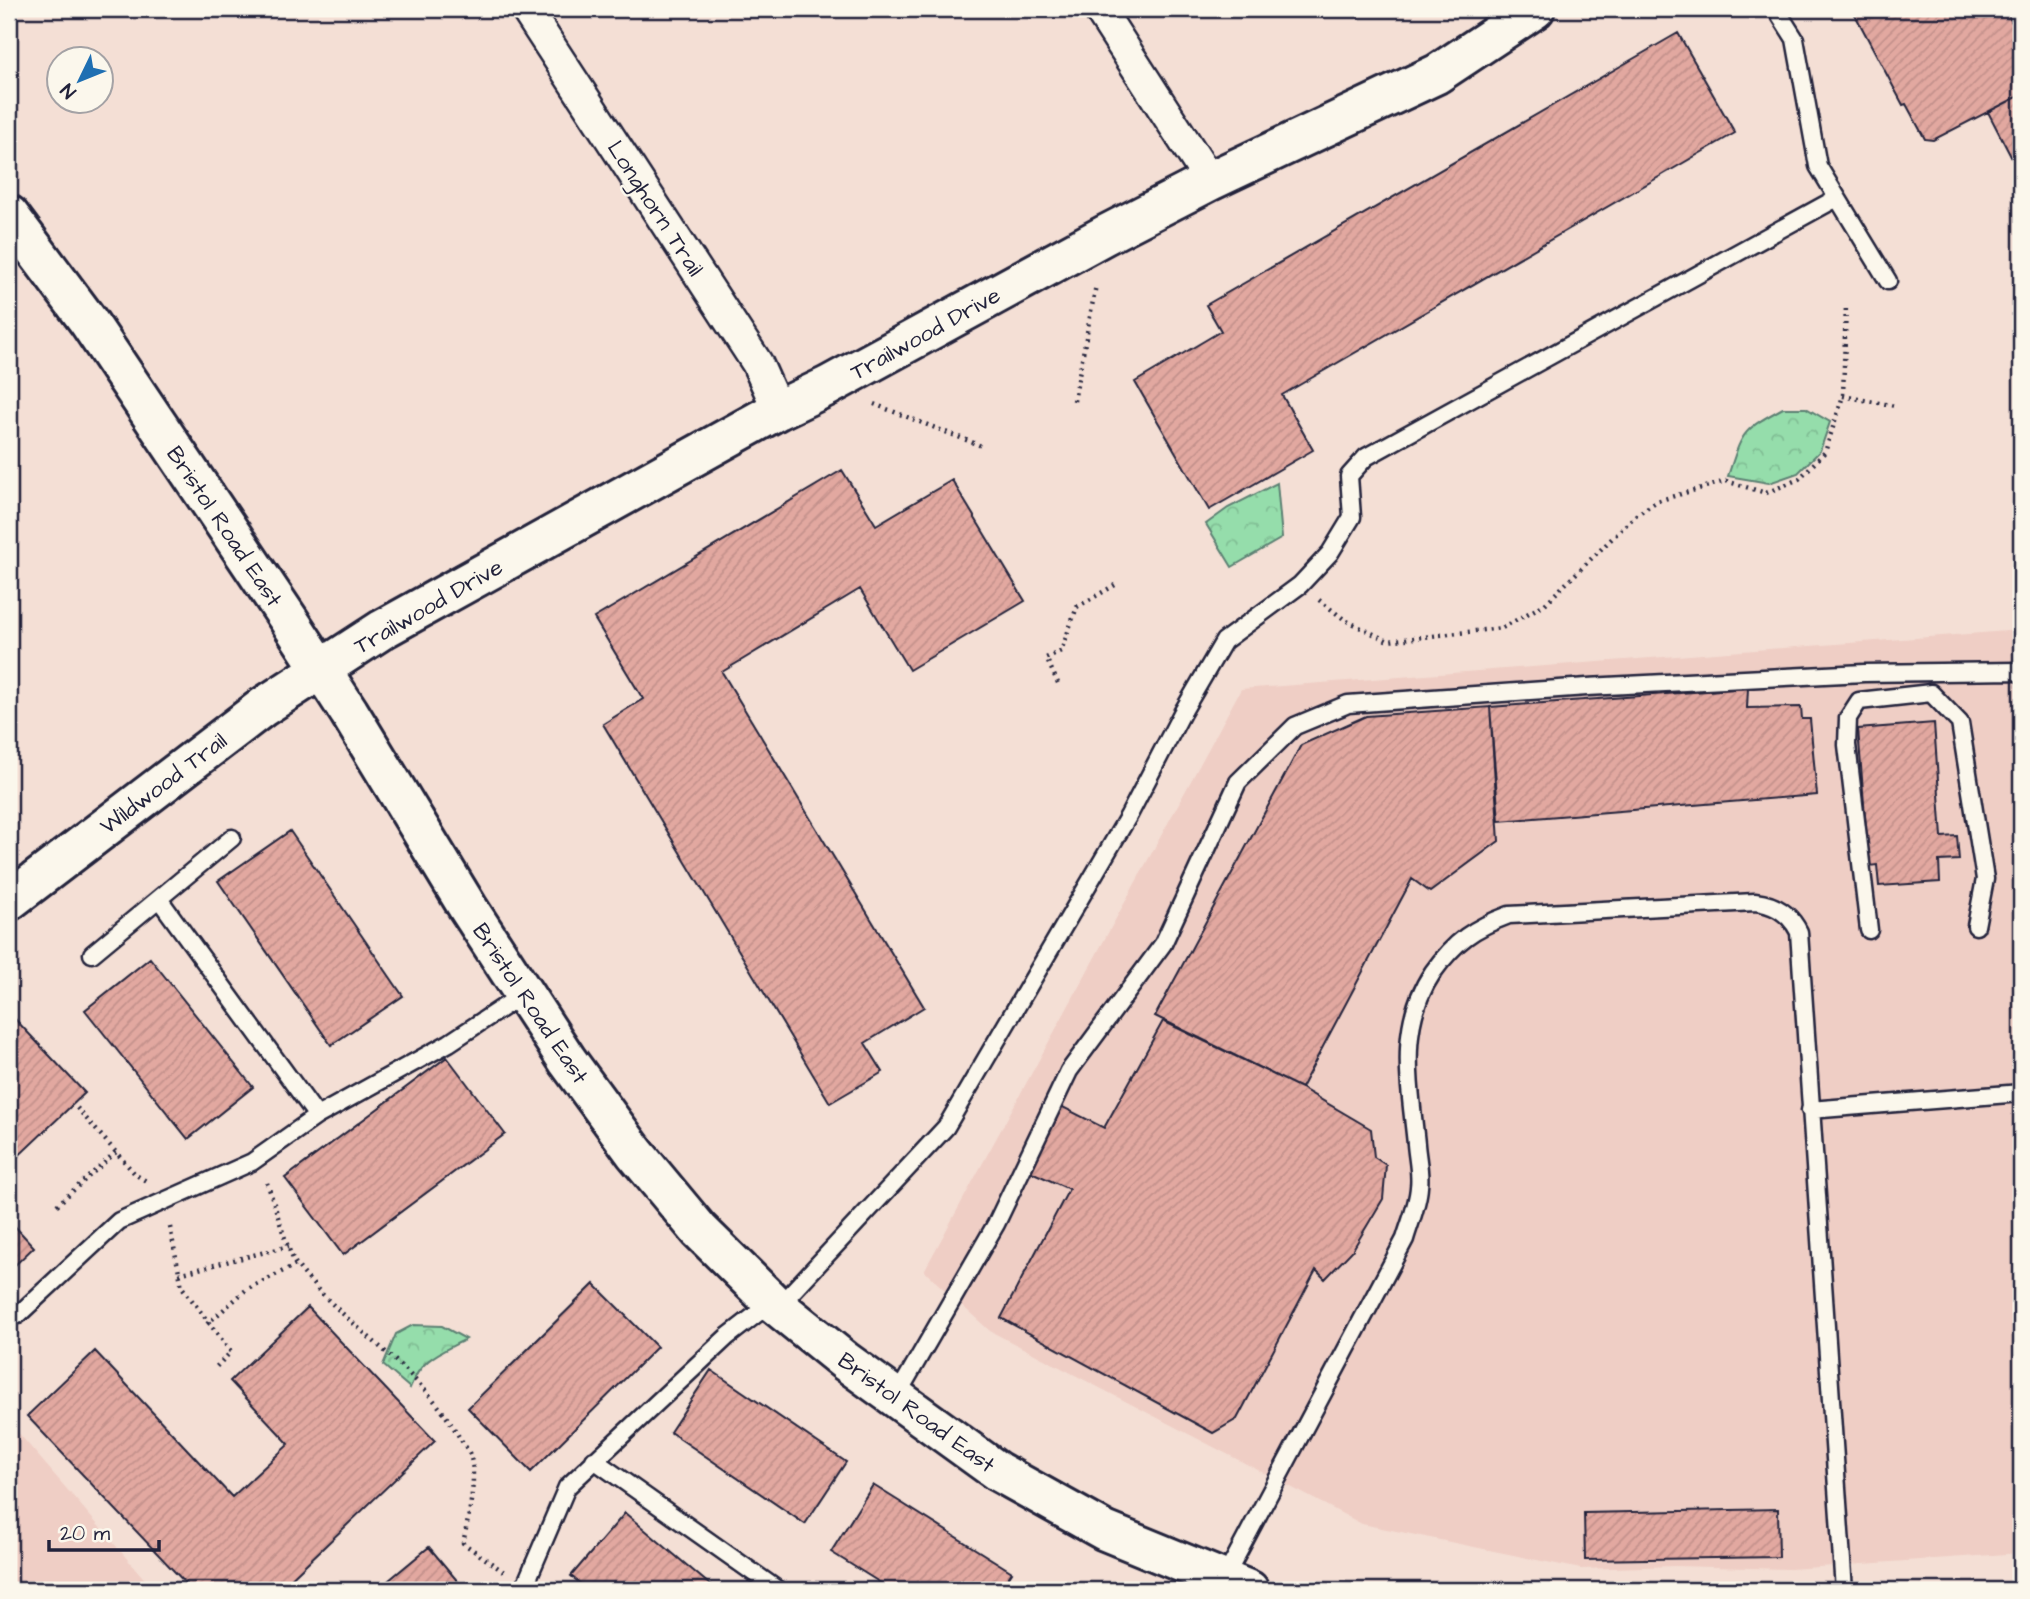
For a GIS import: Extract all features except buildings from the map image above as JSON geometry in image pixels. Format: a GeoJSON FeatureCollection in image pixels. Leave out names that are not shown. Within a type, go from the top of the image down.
{"type":"FeatureCollection","features":[{"type":"Feature","properties":{"kind":"street","name":"Longhorn Trail"},"geometry":{"type":"LineString","coordinates":[[526,9],[757,363],[778,410]]}},
{"type":"Feature","properties":{"kind":"street"},"geometry":{"type":"LineString","coordinates":[[1100,9],[1210,181]]}},
{"type":"Feature","properties":{"kind":"street","name":"Trailwood Drive"},"geometry":{"type":"LineString","coordinates":[[321,670],[383,629],[778,410],[828,386],[1105,235],[1210,181],[1437,74],[1535,9]]}},
{"type":"Feature","properties":{"kind":"street","name":"Bristol Road East"},"geometry":{"type":"LineString","coordinates":[[9,215],[95,332],[321,670],[567,1060],[635,1153],[699,1230],[775,1305],[895,1399],[997,1471],[1105,1531],[1231,1587]]}},
{"type":"Feature","properties":{"kind":"street","name":"Wildwood Trail"},"geometry":{"type":"LineString","coordinates":[[9,901],[262,707],[321,670]]}},
{"type":"Feature","properties":{"kind":"lane"},"geometry":{"type":"LineString","coordinates":[[1776,9],[1795,39],[1818,166],[1888,281]]}},
{"type":"Feature","properties":{"kind":"lane"},"geometry":{"type":"LineString","coordinates":[[524,1588],[567,1487],[727,1337],[775,1305],[946,1128],[1129,815],[1182,713],[1224,641],[1300,585],[1330,553],[1352,517],[1349,476],[1366,457],[1837,198]]}},
{"type":"Feature","properties":{"kind":"lane"},"geometry":{"type":"LineString","coordinates":[[895,1399],[996,1224],[1069,1071],[1163,944],[1238,782],[1295,726],[1348,704],[1587,687],[1864,673],[2017,670],[2021,674]]}},
{"type":"Feature","properties":{"kind":"lane"},"geometry":{"type":"LineString","coordinates":[[1869,930],[1847,745],[1848,718],[1859,701],[1931,693],[1960,723],[1985,879],[1976,926]]}},
{"type":"Feature","properties":{"kind":"lane"},"geometry":{"type":"LineString","coordinates":[[92,954],[232,838]]}},
{"type":"Feature","properties":{"kind":"lane"},"geometry":{"type":"LineString","coordinates":[[159,899],[317,1116]]}},
{"type":"Feature","properties":{"kind":"lane"},"geometry":{"type":"LineString","coordinates":[[1231,1587],[1358,1322],[1405,1239],[1419,1186],[1408,1055],[1409,1032],[1416,1002],[1424,985],[1458,942],[1481,925],[1508,915],[1755,902],[1770,905],[1783,912],[1799,932],[1844,1590]]}},
{"type":"Feature","properties":{"kind":"lane"},"geometry":{"type":"LineString","coordinates":[[18,1315],[119,1221],[252,1162],[317,1116],[449,1043],[523,994]]}},
{"type":"Feature","properties":{"kind":"lane"},"geometry":{"type":"LineString","coordinates":[[1810,1110],[2021,1093]]}},
{"type":"Feature","properties":{"kind":"lane"},"geometry":{"type":"LineString","coordinates":[[594,1460],[778,1590]]}},
{"type":"Feature","properties":{"kind":"path"},"geometry":{"type":"LineString","coordinates":[[1074,401],[1105,235]]}},
{"type":"Feature","properties":{"kind":"path"},"geometry":{"type":"LineString","coordinates":[[1300,585],[1345,620],[1388,640],[1502,628],[1545,604],[1636,515],[1657,501],[1726,481],[1766,492],[1799,480],[1825,452],[1843,396],[1846,304]]}},
{"type":"Feature","properties":{"kind":"path"},"geometry":{"type":"LineString","coordinates":[[828,386],[984,447]]}},
{"type":"Feature","properties":{"kind":"path"},"geometry":{"type":"LineString","coordinates":[[1843,396],[1895,406]]}},
{"type":"Feature","properties":{"kind":"path"},"geometry":{"type":"LineString","coordinates":[[1058,683],[1046,658],[1060,651],[1077,607],[1115,585]]}},
{"type":"Feature","properties":{"kind":"path"},"geometry":{"type":"LineString","coordinates":[[77,1108],[163,1202],[181,1287],[231,1352],[216,1367]]}},
{"type":"Feature","properties":{"kind":"path"},"geometry":{"type":"LineString","coordinates":[[57,1205],[116,1152]]}},
{"type":"Feature","properties":{"kind":"path"},"geometry":{"type":"LineString","coordinates":[[258,1157],[297,1264],[346,1317],[378,1343],[427,1391],[449,1420],[471,1458],[472,1502],[463,1543],[524,1588]]}},
{"type":"Feature","properties":{"kind":"path"},"geometry":{"type":"LineString","coordinates":[[179,1274],[289,1246]]}},
{"type":"Feature","properties":{"kind":"path"},"geometry":{"type":"LineString","coordinates":[[207,1324],[246,1290],[297,1264]]}},
{"type":"Feature","properties":{"kind":"shaded area"},"geometry":{"type":"Polygon","coordinates":[[[2021,630],[2021,1553],[1790,1569],[1675,1566],[1581,1569],[1362,1524],[990,1331],[924,1271],[1241,689],[2021,630]]]}},
{"type":"Feature","properties":{"kind":"shaded area"},"geometry":{"type":"Polygon","coordinates":[[[9,1422],[154,1590],[9,1590],[9,1422]]]}},
{"type":"Feature","properties":{"kind":"green space"},"geometry":{"type":"Polygon","coordinates":[[[1783,408],[1806,408],[1830,422],[1820,451],[1798,473],[1769,483],[1728,476],[1745,434],[1783,408]]]}},
{"type":"Feature","properties":{"kind":"green space"},"geometry":{"type":"Polygon","coordinates":[[[1277,483],[1282,538],[1232,567],[1206,524],[1228,508],[1277,483]]]}},
{"type":"Feature","properties":{"kind":"green space"},"geometry":{"type":"Polygon","coordinates":[[[413,1325],[442,1326],[466,1339],[426,1363],[410,1388],[383,1365],[396,1334],[413,1325]]]}}]}
